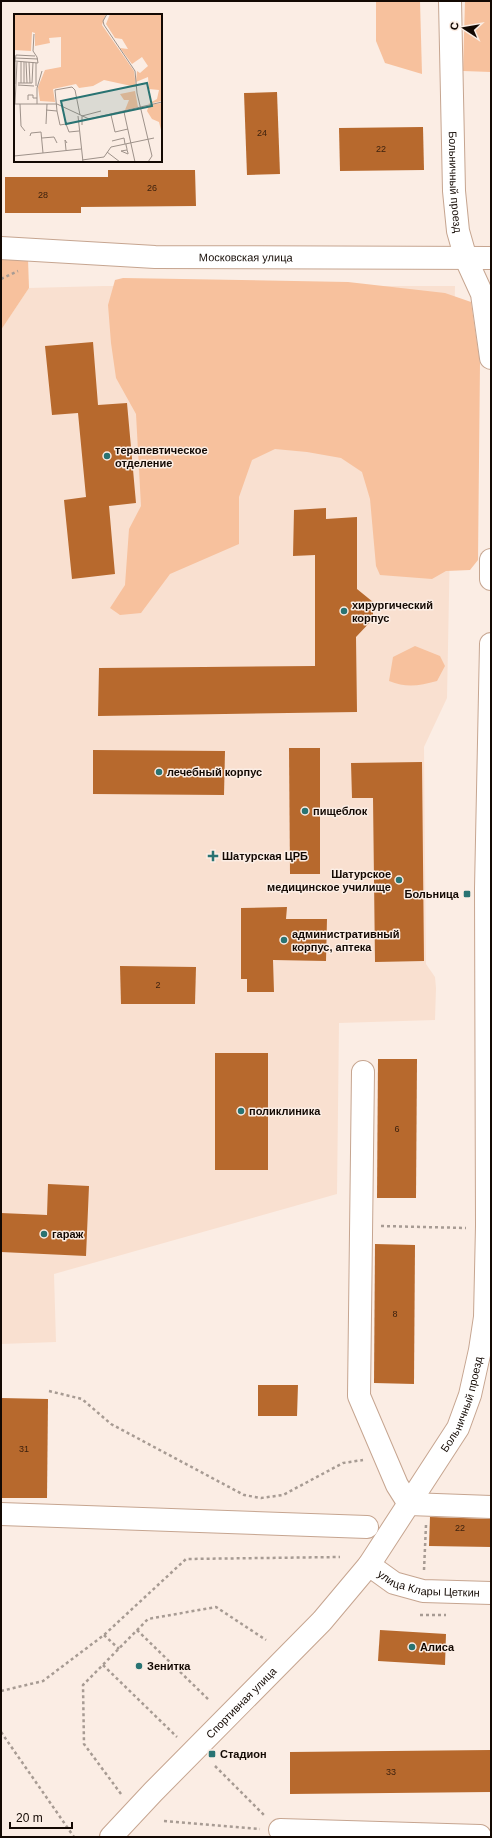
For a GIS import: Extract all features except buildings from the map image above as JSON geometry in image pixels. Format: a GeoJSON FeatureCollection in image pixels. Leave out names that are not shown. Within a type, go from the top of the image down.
{"type":"FeatureCollection","features":[{"type":"Feature","properties":{"kind":"street","name":"Больничный проезд"},"geometry":{"type":"LineString","coordinates":[[450,1],[454,191],[458,231],[466,259],[482,294],[491,358]]}},
{"type":"Feature","properties":{"kind":"street","name":"Московская улица"},"geometry":{"type":"LineString","coordinates":[[1,248],[155,257],[491,258]]}},
{"type":"Feature","properties":{"kind":"street"},"geometry":{"type":"LineString","coordinates":[[491,560],[491,579]]}},
{"type":"Feature","properties":{"kind":"street","name":"Больничный проезд"},"geometry":{"type":"LineString","coordinates":[[369,1565],[418,1505],[458,1428],[470,1395],[480,1350],[485,1317],[489,1226],[491,644]]}},
{"type":"Feature","properties":{"kind":"street"},"geometry":{"type":"LineString","coordinates":[[363,1072],[359,1396],[397,1485],[418,1505],[491,1507]]}},
{"type":"Feature","properties":{"kind":"street"},"geometry":{"type":"LineString","coordinates":[[1,1514],[367,1526]]}},
{"type":"Feature","properties":{"kind":"street","name":"улица Клары Цеткин"},"geometry":{"type":"LineString","coordinates":[[369,1565],[394,1583],[423,1591],[491,1594]]}},
{"type":"Feature","properties":{"kind":"street","name":"Спортивная улица"},"geometry":{"type":"LineString","coordinates":[[111,1837],[153,1792],[322,1621],[369,1565]]}},
{"type":"Feature","properties":{"kind":"street"},"geometry":{"type":"LineString","coordinates":[[280,1830],[484,1836]]}},
{"type":"Feature","properties":{"kind":"path"},"geometry":{"type":"LineString","coordinates":[[1,279],[22,269]]}},
{"type":"Feature","properties":{"kind":"path"},"geometry":{"type":"LineString","coordinates":[[361,1226],[451,1228],[489,1226]]}},
{"type":"Feature","properties":{"kind":"path"},"geometry":{"type":"LineString","coordinates":[[49,1391],[82,1399],[111,1424],[250,1496],[261,1498],[283,1496],[342,1463],[368,1459],[387,1462]]}},
{"type":"Feature","properties":{"kind":"path"},"geometry":{"type":"LineString","coordinates":[[418,1505],[424,1571]]}},
{"type":"Feature","properties":{"kind":"path"},"geometry":{"type":"LineString","coordinates":[[1,1691],[43,1681],[104,1635],[186,1558],[340,1557]]}},
{"type":"Feature","properties":{"kind":"path"},"geometry":{"type":"LineString","coordinates":[[123,1796],[84,1744],[83,1685],[148,1619],[216,1607],[266,1640]]}},
{"type":"Feature","properties":{"kind":"path"},"geometry":{"type":"LineString","coordinates":[[137,1630],[210,1701]]}},
{"type":"Feature","properties":{"kind":"path"},"geometry":{"type":"LineString","coordinates":[[104,1635],[119,1649]]}},
{"type":"Feature","properties":{"kind":"path"},"geometry":{"type":"LineString","coordinates":[[103,1664],[177,1737]]}},
{"type":"Feature","properties":{"kind":"path"},"geometry":{"type":"LineString","coordinates":[[1,1732],[74,1837]]}},
{"type":"Feature","properties":{"kind":"path"},"geometry":{"type":"LineString","coordinates":[[215,1766],[280,1830]]}},
{"type":"Feature","properties":{"kind":"path"},"geometry":{"type":"LineString","coordinates":[[164,1821],[280,1830]]}},
{"type":"Feature","properties":{"kind":"shaded area"},"geometry":{"type":"Polygon","coordinates":[[[376,1],[420,1],[422,74],[385,63],[376,41],[376,1]]]}},
{"type":"Feature","properties":{"kind":"shaded area"},"geometry":{"type":"Polygon","coordinates":[[[465,1],[491,1],[491,72],[463,71],[465,1]]]}},
{"type":"Feature","properties":{"kind":"shaded area"},"geometry":{"type":"Polygon","coordinates":[[[1,257],[28,259],[29,288],[1,330],[1,257]]]}},
{"type":"Feature","properties":{"kind":"shaded area"},"geometry":{"type":"Polygon","coordinates":[[[123,278],[348,282],[445,293],[471,302],[480,363],[478,560],[470,570],[446,571],[432,579],[380,575],[376,566],[370,499],[362,472],[341,458],[307,452],[275,449],[252,460],[239,497],[239,544],[170,574],[141,613],[120,615],[110,608],[125,585],[129,529],[141,506],[136,414],[116,378],[108,305],[115,280],[123,278]]]}},
{"type":"Feature","properties":{"kind":"shaded area","name":"Шатурская ЦРБ"},"geometry":{"type":"Polygon","coordinates":[[[103,286],[455,286],[447,698],[424,747],[426,964],[435,977],[435,1020],[339,1023],[337,1194],[54,1274],[56,1342],[1,1344],[1,330],[29,288],[103,286]]]}},
{"type":"Feature","properties":{"kind":"shaded area"},"geometry":{"type":"Polygon","coordinates":[[[415,646],[440,656],[445,666],[437,681],[413,686],[401,685],[389,681],[393,657],[415,646]]]}},
{"type":"Feature","properties":{"kind":"place","name":"терапевтическое отделение"},"geometry":{"type":"Point","coordinates":[107,456]}},
{"type":"Feature","properties":{"kind":"place","name":"хирургический корпус"},"geometry":{"type":"Point","coordinates":[344,611]}},
{"type":"Feature","properties":{"kind":"place","name":"лечебный корпус"},"geometry":{"type":"Point","coordinates":[159,772]}},
{"type":"Feature","properties":{"kind":"place","name":"пищеблок"},"geometry":{"type":"Point","coordinates":[305,811]}},
{"type":"Feature","properties":{"kind":"place","name":"Шатурская ЦРБ"},"geometry":{"type":"Point","coordinates":[213,856]}},
{"type":"Feature","properties":{"kind":"place","name":"Шатурское медицинское училище"},"geometry":{"type":"Point","coordinates":[399,880]}},
{"type":"Feature","properties":{"kind":"place","name":"Больница"},"geometry":{"type":"Point","coordinates":[467,894]}},
{"type":"Feature","properties":{"kind":"place","name":"административный корпус, аптека"},"geometry":{"type":"Point","coordinates":[284,940]}},
{"type":"Feature","properties":{"kind":"place","name":"поликлиника"},"geometry":{"type":"Point","coordinates":[241,1111]}},
{"type":"Feature","properties":{"kind":"place","name":"гараж"},"geometry":{"type":"Point","coordinates":[44,1234]}},
{"type":"Feature","properties":{"kind":"place","name":"Алиса"},"geometry":{"type":"Point","coordinates":[412,1647]}},
{"type":"Feature","properties":{"kind":"place","name":"Зенитка"},"geometry":{"type":"Point","coordinates":[139,1666]}},
{"type":"Feature","properties":{"kind":"place","name":"Стадион"},"geometry":{"type":"Point","coordinates":[212,1754]}}]}
